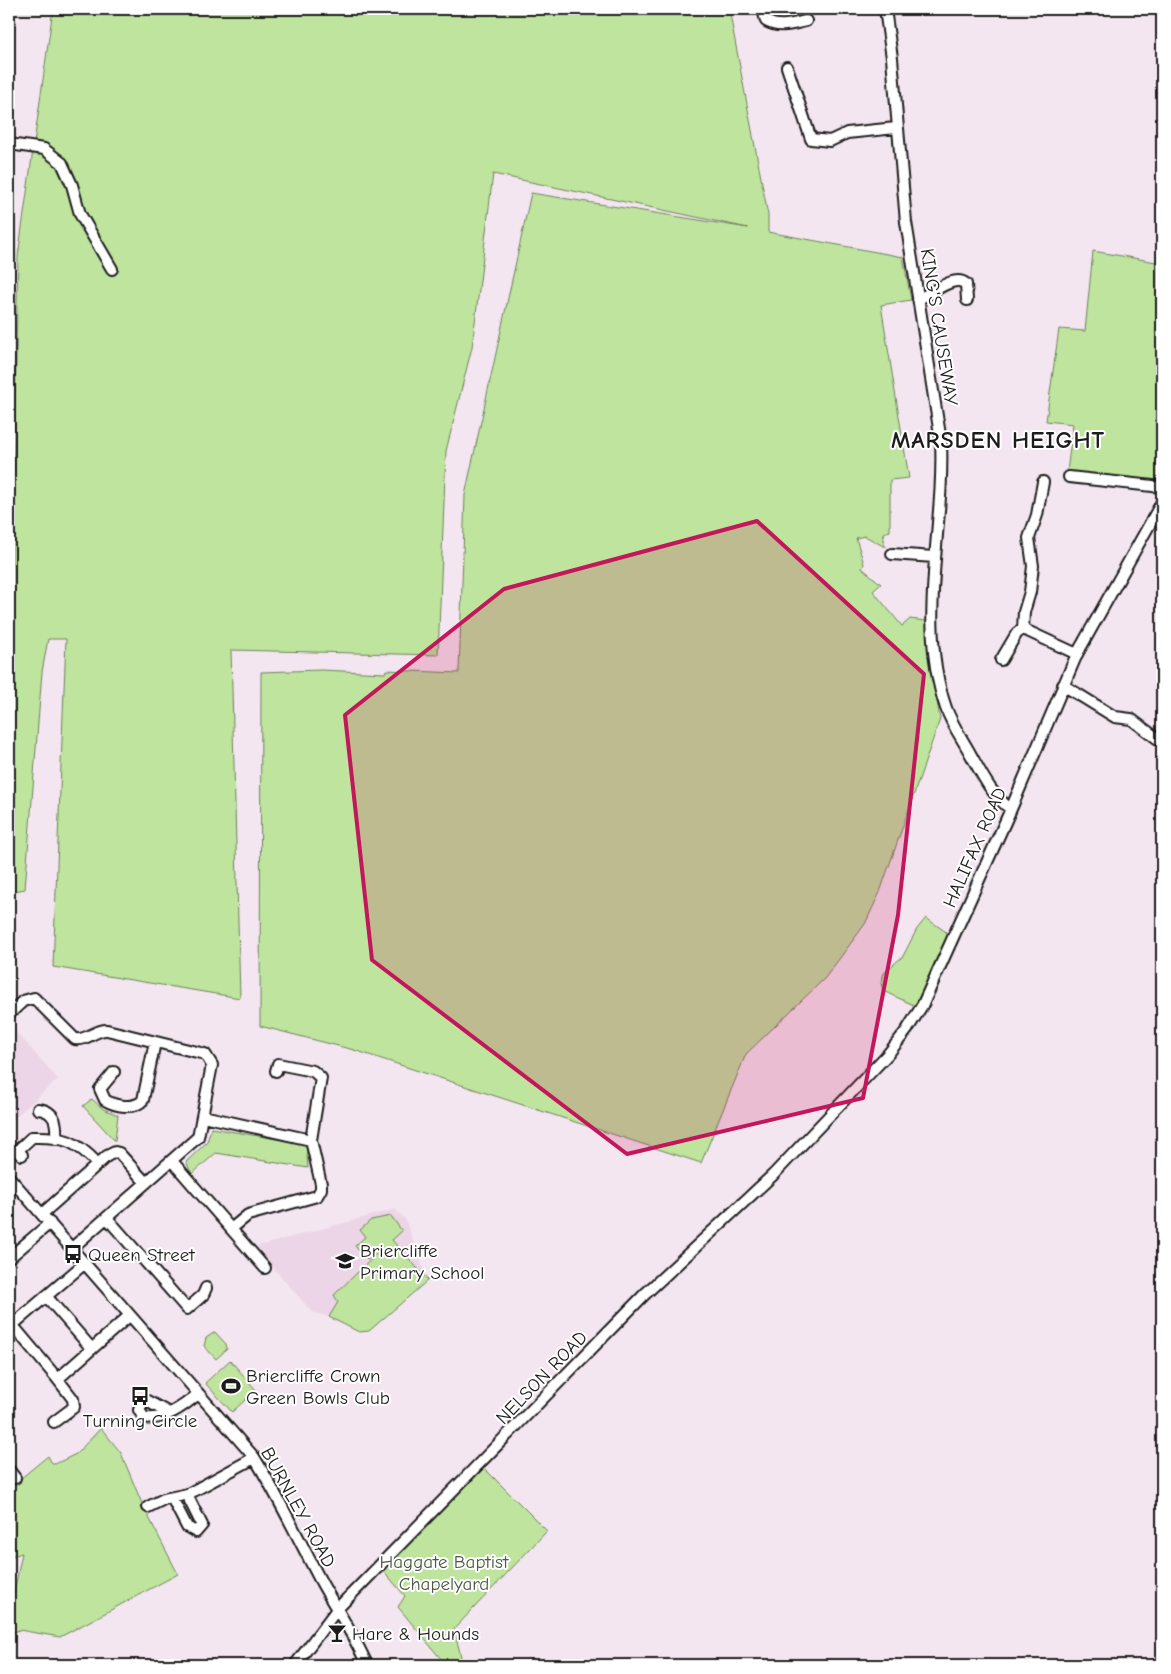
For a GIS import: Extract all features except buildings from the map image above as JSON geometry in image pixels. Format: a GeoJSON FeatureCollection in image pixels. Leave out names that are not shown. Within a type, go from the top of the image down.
{"type":"FeatureCollection","features":[{"type":"Feature","properties":{"kind":"street"},"geometry":{"type":"LineString","coordinates":[[763,9],[766,21],[772,25],[782,26],[808,19]]}},
{"type":"Feature","properties":{"kind":"street","name":"KING'S CAUSEWAY"},"geometry":{"type":"LineString","coordinates":[[884,9],[892,58],[896,128],[906,222],[941,441],[941,487],[934,557],[933,634],[937,666],[947,709],[988,786],[1000,802],[1011,809]]}},
{"type":"Feature","properties":{"kind":"street"},"geometry":{"type":"LineString","coordinates":[[787,67],[811,138],[830,141],[847,133],[896,128]]}},
{"type":"Feature","properties":{"kind":"street"},"geometry":{"type":"LineString","coordinates":[[9,144],[44,149],[62,163],[72,185],[80,214],[112,269]]}},
{"type":"Feature","properties":{"kind":"street"},"geometry":{"type":"LineString","coordinates":[[918,299],[931,295],[944,284],[955,280],[966,284],[967,300]]}},
{"type":"Feature","properties":{"kind":"street"},"geometry":{"type":"LineString","coordinates":[[1069,477],[1162,486]]}},
{"type":"Feature","properties":{"kind":"street"},"geometry":{"type":"LineString","coordinates":[[1023,629],[1024,612],[1030,592],[1033,566],[1029,538],[1038,515],[1043,482]]}},
{"type":"Feature","properties":{"kind":"street","name":"HALIFAX ROAD"},"geometry":{"type":"LineString","coordinates":[[773,1175],[888,1054],[907,1030],[926,997],[1011,809],[1077,654],[1162,502]]}},
{"type":"Feature","properties":{"kind":"street"},"geometry":{"type":"LineString","coordinates":[[892,554],[934,557]]}},
{"type":"Feature","properties":{"kind":"street"},"geometry":{"type":"LineString","coordinates":[[1023,629],[1077,654]]}},
{"type":"Feature","properties":{"kind":"street"},"geometry":{"type":"LineString","coordinates":[[1001,660],[1017,633],[1023,629]]}},
{"type":"Feature","properties":{"kind":"street"},"geometry":{"type":"LineString","coordinates":[[1063,685],[1115,717],[1131,719],[1162,742]]}},
{"type":"Feature","properties":{"kind":"street"},"geometry":{"type":"LineString","coordinates":[[9,1014],[23,1001],[34,998],[75,1039],[83,1039],[102,1030],[205,1054],[212,1065],[198,1137],[72,1248]]}},
{"type":"Feature","properties":{"kind":"street"},"geometry":{"type":"LineString","coordinates":[[114,1072],[100,1089],[105,1100],[131,1107],[139,1105],[143,1100],[155,1042]]}},
{"type":"Feature","properties":{"kind":"street"},"geometry":{"type":"LineString","coordinates":[[231,1229],[248,1215],[317,1196],[321,1189],[310,1140],[321,1078],[313,1071],[278,1064]]}},
{"type":"Feature","properties":{"kind":"street"},"geometry":{"type":"LineString","coordinates":[[41,1107],[54,1117],[56,1140]]}},
{"type":"Feature","properties":{"kind":"street"},"geometry":{"type":"LineString","coordinates":[[203,1116],[310,1140]]}},
{"type":"Feature","properties":{"kind":"street"},"geometry":{"type":"LineString","coordinates":[[18,1152],[32,1138],[48,1137],[80,1146],[98,1164]]}},
{"type":"Feature","properties":{"kind":"street"},"geometry":{"type":"LineString","coordinates":[[42,1214],[110,1154],[119,1153],[146,1183]]}},
{"type":"Feature","properties":{"kind":"street"},"geometry":{"type":"LineString","coordinates":[[172,1161],[265,1268]]}},
{"type":"Feature","properties":{"kind":"street","name":"NELSON ROAD"},"geometry":{"type":"LineString","coordinates":[[295,1665],[338,1608],[645,1294],[773,1175]]}},
{"type":"Feature","properties":{"kind":"street","name":"BURNLEY ROAD"},"geometry":{"type":"LineString","coordinates":[[9,1177],[254,1458],[269,1481],[320,1580],[338,1608]]}},
{"type":"Feature","properties":{"kind":"street"},"geometry":{"type":"LineString","coordinates":[[107,1218],[187,1309],[203,1294],[206,1288]]}},
{"type":"Feature","properties":{"kind":"street"},"geometry":{"type":"LineString","coordinates":[[10,1255],[50,1223]]}},
{"type":"Feature","properties":{"kind":"street"},"geometry":{"type":"LineString","coordinates":[[54,1422],[74,1407],[72,1399],[58,1377],[10,1325],[85,1264]]}},
{"type":"Feature","properties":{"kind":"street"},"geometry":{"type":"LineString","coordinates":[[46,1296],[92,1349]]}},
{"type":"Feature","properties":{"kind":"street"},"geometry":{"type":"LineString","coordinates":[[58,1377],[129,1316]]}},
{"type":"Feature","properties":{"kind":"street"},"geometry":{"type":"LineString","coordinates":[[169,1413],[198,1394]]}},
{"type":"Feature","properties":{"kind":"street"},"geometry":{"type":"LineString","coordinates":[[148,1508],[164,1500],[186,1495],[254,1458]]}},
{"type":"Feature","properties":{"kind":"street"},"geometry":{"type":"LineString","coordinates":[[172,1498],[186,1527],[196,1532],[202,1525],[186,1495]]}},
{"type":"Feature","properties":{"kind":"street"},"geometry":{"type":"LineString","coordinates":[[338,1608],[353,1633],[368,1665]]}},
{"type":"Feature","properties":{"kind":"highlighted area"},"geometry":{"type":"Polygon","coordinates":[[[757,521],[924,674],[898,915],[863,1098],[627,1154],[372,960],[345,715],[504,589],[757,521]]]}},
{"type":"Feature","properties":{"kind":"shaded area"},"geometry":{"type":"Polygon","coordinates":[[[9,1024],[58,1079],[9,1123],[9,1024]]]}},
{"type":"Feature","properties":{"kind":"shaded area","name":"Briercliffe Primary School"},"geometry":{"type":"Polygon","coordinates":[[[395,1209],[405,1219],[428,1280],[369,1331],[359,1332],[329,1317],[312,1312],[255,1247],[395,1209]]]}},
{"type":"Feature","properties":{"kind":"green space"},"geometry":{"type":"Polygon","coordinates":[[[53,9],[729,9],[768,215],[768,232],[903,257],[911,300],[881,305],[909,478],[890,480],[890,531],[883,533],[885,547],[865,536],[856,538],[864,564],[862,568],[881,584],[873,591],[902,626],[910,619],[926,621],[940,719],[880,892],[865,924],[825,978],[746,1054],[701,1163],[354,1050],[260,1026],[261,672],[321,670],[385,673],[386,670],[459,673],[465,495],[531,193],[748,228],[493,174],[472,347],[446,451],[438,655],[231,650],[240,998],[53,967],[66,639],[48,639],[42,672],[25,889],[9,892],[9,589],[11,589],[18,256],[53,9]]]}},
{"type":"Feature","properties":{"kind":"green space"},"geometry":{"type":"Polygon","coordinates":[[[1093,251],[1162,263],[1162,442],[1159,481],[1067,472],[1073,424],[1046,421],[1059,329],[1085,331],[1093,251]]]}},
{"type":"Feature","properties":{"kind":"green space"},"geometry":{"type":"Polygon","coordinates":[[[926,918],[952,936],[918,1007],[883,991],[881,983],[884,973],[903,956],[917,929],[926,918]]]}},
{"type":"Feature","properties":{"kind":"green space"},"geometry":{"type":"Polygon","coordinates":[[[92,1099],[103,1109],[118,1115],[115,1141],[83,1106],[92,1099]]]}},
{"type":"Feature","properties":{"kind":"green space"},"geometry":{"type":"Polygon","coordinates":[[[211,1128],[306,1144],[308,1168],[216,1153],[192,1174],[186,1162],[207,1142],[211,1128]]]}},
{"type":"Feature","properties":{"kind":"green space"},"geometry":{"type":"Polygon","coordinates":[[[391,1216],[402,1231],[392,1240],[428,1280],[369,1331],[359,1332],[329,1317],[338,1302],[334,1295],[382,1249],[367,1260],[355,1246],[365,1237],[360,1230],[371,1220],[391,1216]]]}},
{"type":"Feature","properties":{"kind":"green space"},"geometry":{"type":"Polygon","coordinates":[[[215,1332],[226,1344],[227,1349],[216,1359],[204,1346],[206,1338],[215,1332]]]}},
{"type":"Feature","properties":{"kind":"green space","name":"Briercliffe Crown Green Bowls Club"},"geometry":{"type":"Polygon","coordinates":[[[230,1360],[256,1390],[232,1412],[205,1383],[230,1360]]]}},
{"type":"Feature","properties":{"kind":"green space"},"geometry":{"type":"Polygon","coordinates":[[[101,1428],[121,1453],[143,1506],[178,1574],[60,1637],[19,1630],[9,1634],[9,1617],[22,1553],[9,1557],[9,1488],[48,1456],[51,1462],[55,1464],[76,1454],[101,1428]]]}},
{"type":"Feature","properties":{"kind":"green space","name":"Haggate Baptist Chapelyard"},"geometry":{"type":"Polygon","coordinates":[[[484,1468],[547,1531],[454,1629],[463,1665],[446,1665],[398,1607],[405,1596],[382,1569],[484,1468]]]}},
{"type":"Feature","properties":{"kind":"place","name":"Queen Street"},"geometry":{"type":"Point","coordinates":[73,1254]}},
{"type":"Feature","properties":{"kind":"place","name":"Briercliffe Primary School"},"geometry":{"type":"Point","coordinates":[345,1261]}},
{"type":"Feature","properties":{"kind":"place","name":"Briercliffe Crown Green Bowls Club"},"geometry":{"type":"Point","coordinates":[231,1386]}},
{"type":"Feature","properties":{"kind":"place","name":"Turning Circle"},"geometry":{"type":"Point","coordinates":[140,1396]}},
{"type":"Feature","properties":{"kind":"place","name":"Hare & Hounds"},"geometry":{"type":"Point","coordinates":[337,1633]}},
{"type":"Feature","properties":{"kind":"district","name":"MARSDEN HEIGHT"},"geometry":{"type":"Point","coordinates":[998,440]}}]}
